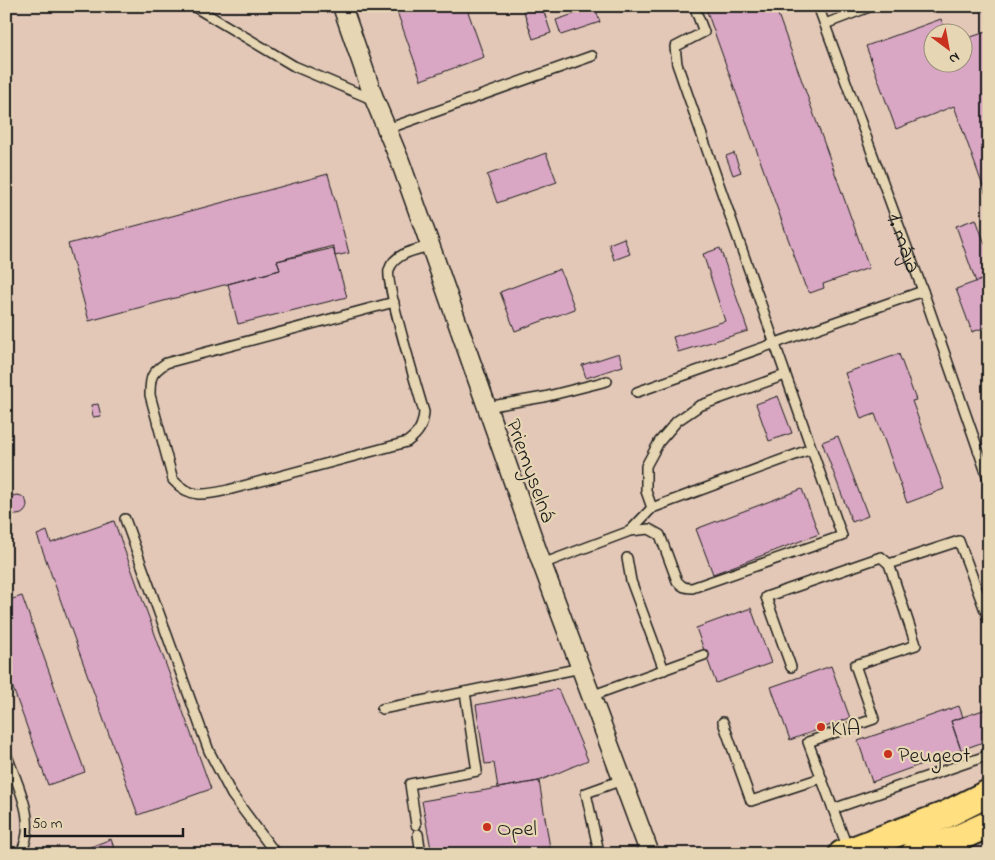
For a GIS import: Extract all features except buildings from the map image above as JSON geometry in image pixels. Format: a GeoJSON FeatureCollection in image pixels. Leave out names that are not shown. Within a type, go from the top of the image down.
{"type":"FeatureCollection","features":[{"type":"Feature","properties":{"kind":"main road"},"geometry":{"type":"LineString","coordinates":[[845,853],[945,815],[989,793]]}},
{"type":"Feature","properties":{"kind":"main road"},"geometry":{"type":"LineString","coordinates":[[914,854],[959,846],[989,824]]}},
{"type":"Feature","properties":{"kind":"street","name":"Priemyselná"},"geometry":{"type":"LineString","coordinates":[[342,6],[430,246],[542,564],[650,854]]}},
{"type":"Feature","properties":{"kind":"street"},"geometry":{"type":"LineString","coordinates":[[945,815],[959,846]]}},
{"type":"Feature","properties":{"kind":"lane"},"geometry":{"type":"LineString","coordinates":[[193,6],[294,66],[375,100]]}},
{"type":"Feature","properties":{"kind":"lane"},"geometry":{"type":"LineString","coordinates":[[542,564],[630,531],[649,529],[660,535],[677,581],[681,586],[692,588],[842,536],[677,64],[675,47],[704,32],[694,6]]}},
{"type":"Feature","properties":{"kind":"lane","name":"1. mája"},"geometry":{"type":"LineString","coordinates":[[818,6],[923,290],[989,481]]}},
{"type":"Feature","properties":{"kind":"lane"},"geometry":{"type":"LineString","coordinates":[[825,24],[872,6]]}},
{"type":"Feature","properties":{"kind":"lane"},"geometry":{"type":"LineString","coordinates":[[387,129],[592,56]]}},
{"type":"Feature","properties":{"kind":"lane"},"geometry":{"type":"LineString","coordinates":[[394,302],[166,363],[154,371],[150,381],[150,394],[173,480],[180,489],[191,493],[207,494],[228,490],[407,442],[416,435],[423,425],[424,412],[394,302],[388,280],[389,270],[395,260],[402,254],[430,246]]}},
{"type":"Feature","properties":{"kind":"lane"},"geometry":{"type":"LineString","coordinates":[[637,392],[923,290]]}},
{"type":"Feature","properties":{"kind":"lane"},"geometry":{"type":"LineString","coordinates":[[652,508],[646,491],[646,466],[658,442],[677,421],[700,406],[785,375]]}},
{"type":"Feature","properties":{"kind":"lane"},"geometry":{"type":"LineString","coordinates":[[486,407],[544,397],[607,381]]}},
{"type":"Feature","properties":{"kind":"lane"},"geometry":{"type":"LineString","coordinates":[[630,531],[652,508],[811,449]]}},
{"type":"Feature","properties":{"kind":"lane"},"geometry":{"type":"LineString","coordinates":[[125,519],[209,751],[232,795],[276,854]]}},
{"type":"Feature","properties":{"kind":"lane"},"geometry":{"type":"LineString","coordinates":[[889,564],[959,541],[989,621]]}},
{"type":"Feature","properties":{"kind":"lane"},"geometry":{"type":"LineString","coordinates":[[791,667],[766,597],[881,557],[889,564],[916,645],[854,666],[874,719],[808,742],[833,809],[845,853]]}},
{"type":"Feature","properties":{"kind":"lane"},"geometry":{"type":"LineString","coordinates":[[627,558],[631,581],[664,670]]}},
{"type":"Feature","properties":{"kind":"lane"},"geometry":{"type":"LineString","coordinates":[[591,696],[704,655]]}},
{"type":"Feature","properties":{"kind":"lane"},"geometry":{"type":"LineString","coordinates":[[382,709],[581,668]]}},
{"type":"Feature","properties":{"kind":"lane"},"geometry":{"type":"LineString","coordinates":[[421,854],[410,784],[477,772],[465,692]]}},
{"type":"Feature","properties":{"kind":"lane"},"geometry":{"type":"LineString","coordinates":[[723,722],[751,801],[821,778]]}},
{"type":"Feature","properties":{"kind":"lane"},"geometry":{"type":"LineString","coordinates":[[6,753],[28,815],[28,831],[20,854]]}},
{"type":"Feature","properties":{"kind":"lane"},"geometry":{"type":"LineString","coordinates":[[833,809],[989,755]]}},
{"type":"Feature","properties":{"kind":"lane"},"geometry":{"type":"LineString","coordinates":[[596,854],[599,852],[586,793],[622,780]]}},
{"type":"Feature","properties":{"kind":"shaded area"},"geometry":{"type":"Polygon","coordinates":[[[6,6],[989,6],[989,854],[6,854],[6,6]]]}},
{"type":"Feature","properties":{"kind":"place","name":"KIA"},"geometry":{"type":"Point","coordinates":[821,727]}},
{"type":"Feature","properties":{"kind":"place","name":"Peugeot"},"geometry":{"type":"Point","coordinates":[888,754]}},
{"type":"Feature","properties":{"kind":"place","name":"Opel"},"geometry":{"type":"Point","coordinates":[487,827]}}]}
